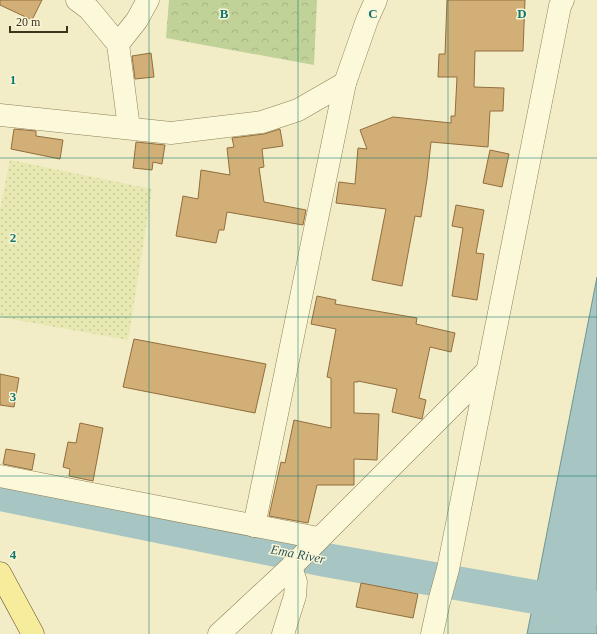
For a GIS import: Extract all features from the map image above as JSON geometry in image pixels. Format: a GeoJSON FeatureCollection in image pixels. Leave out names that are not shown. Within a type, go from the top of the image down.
{"type":"FeatureCollection","features":[{"type":"Feature","properties":{"kind":"main road"},"geometry":{"type":"LineString","coordinates":[[0,574],[27,632]]}},
{"type":"Feature","properties":{"kind":"street"},"geometry":{"type":"LineString","coordinates":[[77,0],[89,9],[118,44],[129,128]]}},
{"type":"Feature","properties":{"kind":"street"},"geometry":{"type":"LineString","coordinates":[[118,44],[137,20],[148,0]]}},
{"type":"Feature","properties":{"kind":"street"},"geometry":{"type":"LineString","coordinates":[[254,526],[345,83],[367,20],[376,0]]}},
{"type":"Feature","properties":{"kind":"street"},"geometry":{"type":"LineString","coordinates":[[432,634],[448,569],[486,372],[495,338],[560,6],[563,0]]}},
{"type":"Feature","properties":{"kind":"street"},"geometry":{"type":"LineString","coordinates":[[1,120],[129,128],[171,133],[262,122],[298,110],[345,83]]}},
{"type":"Feature","properties":{"kind":"street"},"geometry":{"type":"LineString","coordinates":[[218,634],[290,567],[486,372]]}},
{"type":"Feature","properties":{"kind":"street"},"geometry":{"type":"LineString","coordinates":[[0,476],[254,526],[316,541]]}},
{"type":"Feature","properties":{"kind":"street"},"geometry":{"type":"LineString","coordinates":[[284,634],[295,596],[296,582],[290,567]]}},
{"type":"Feature","properties":{"kind":"green space"},"geometry":{"type":"Polygon","coordinates":[[[169,0],[317,0],[314,65],[166,38],[169,0]]]}},
{"type":"Feature","properties":{"kind":"green space"},"geometry":{"type":"Polygon","coordinates":[[[10,160],[152,189],[128,340],[0,317],[0,210],[10,160]]]}},
{"type":"Feature","properties":{"kind":"water"},"geometry":{"type":"Polygon","coordinates":[[[597,277],[597,634],[527,634],[532,609],[597,277]]]}},
{"type":"Feature","properties":{"kind":"building"},"geometry":{"type":"Polygon","coordinates":[[[0,0],[42,0],[32,20],[0,5],[0,0]]]}},
{"type":"Feature","properties":{"kind":"building"},"geometry":{"type":"Polygon","coordinates":[[[447,0],[525,0],[523,51],[475,51],[474,87],[504,88],[503,111],[490,111],[488,147],[431,142],[421,217],[415,216],[402,286],[372,280],[386,209],[336,203],[339,182],[355,184],[358,148],[367,149],[360,130],[393,117],[451,123],[451,116],[455,116],[457,77],[438,77],[439,54],[445,54],[447,0]]]}},
{"type":"Feature","properties":{"kind":"building"},"geometry":{"type":"Polygon","coordinates":[[[151,53],[154,77],[135,79],[132,56],[151,53]]]}},
{"type":"Feature","properties":{"kind":"building"},"geometry":{"type":"Polygon","coordinates":[[[14,129],[36,131],[36,136],[63,140],[60,159],[11,149],[14,129]]]}},
{"type":"Feature","properties":{"kind":"building"},"geometry":{"type":"Polygon","coordinates":[[[280,129],[283,146],[262,149],[264,167],[259,168],[264,202],[306,210],[303,225],[227,212],[224,230],[219,230],[216,243],[176,236],[183,196],[198,199],[201,170],[230,175],[227,148],[234,147],[232,138],[264,134],[280,129]]]}},
{"type":"Feature","properties":{"kind":"building"},"geometry":{"type":"Polygon","coordinates":[[[136,142],[165,145],[162,164],[153,162],[152,170],[133,168],[136,142]]]}},
{"type":"Feature","properties":{"kind":"building"},"geometry":{"type":"Polygon","coordinates":[[[490,150],[509,154],[502,187],[483,183],[490,150]]]}},
{"type":"Feature","properties":{"kind":"building"},"geometry":{"type":"Polygon","coordinates":[[[456,205],[484,210],[476,253],[484,254],[477,300],[452,296],[463,228],[452,226],[456,205]]]}},
{"type":"Feature","properties":{"kind":"building"},"geometry":{"type":"Polygon","coordinates":[[[317,296],[336,300],[335,304],[417,318],[416,324],[455,333],[451,352],[430,347],[419,398],[426,400],[422,419],[392,412],[397,389],[358,381],[354,382],[354,413],[379,414],[377,460],[354,459],[354,485],[317,485],[308,523],[269,516],[281,462],[285,463],[294,420],[331,428],[331,378],[327,377],[336,329],[311,324],[317,296]]]}},
{"type":"Feature","properties":{"kind":"building"},"geometry":{"type":"Polygon","coordinates":[[[134,339],[266,364],[255,413],[123,387],[134,339]]]}},
{"type":"Feature","properties":{"kind":"building"},"geometry":{"type":"Polygon","coordinates":[[[0,374],[19,378],[14,407],[0,405],[0,374]]]}},
{"type":"Feature","properties":{"kind":"building"},"geometry":{"type":"Polygon","coordinates":[[[80,423],[103,428],[93,481],[69,476],[70,469],[63,467],[68,442],[76,443],[80,423]]]}},
{"type":"Feature","properties":{"kind":"building"},"geometry":{"type":"Polygon","coordinates":[[[6,449],[35,454],[32,470],[3,464],[6,449]]]}},
{"type":"Feature","properties":{"kind":"building"},"geometry":{"type":"Polygon","coordinates":[[[361,583],[418,594],[413,618],[356,607],[361,583]]]}},
{"type":"Feature","properties":{"kind":"waterway","name":"Ema River"},"geometry":{"type":"LineString","coordinates":[[0,494],[326,560],[597,608]]}}]}
